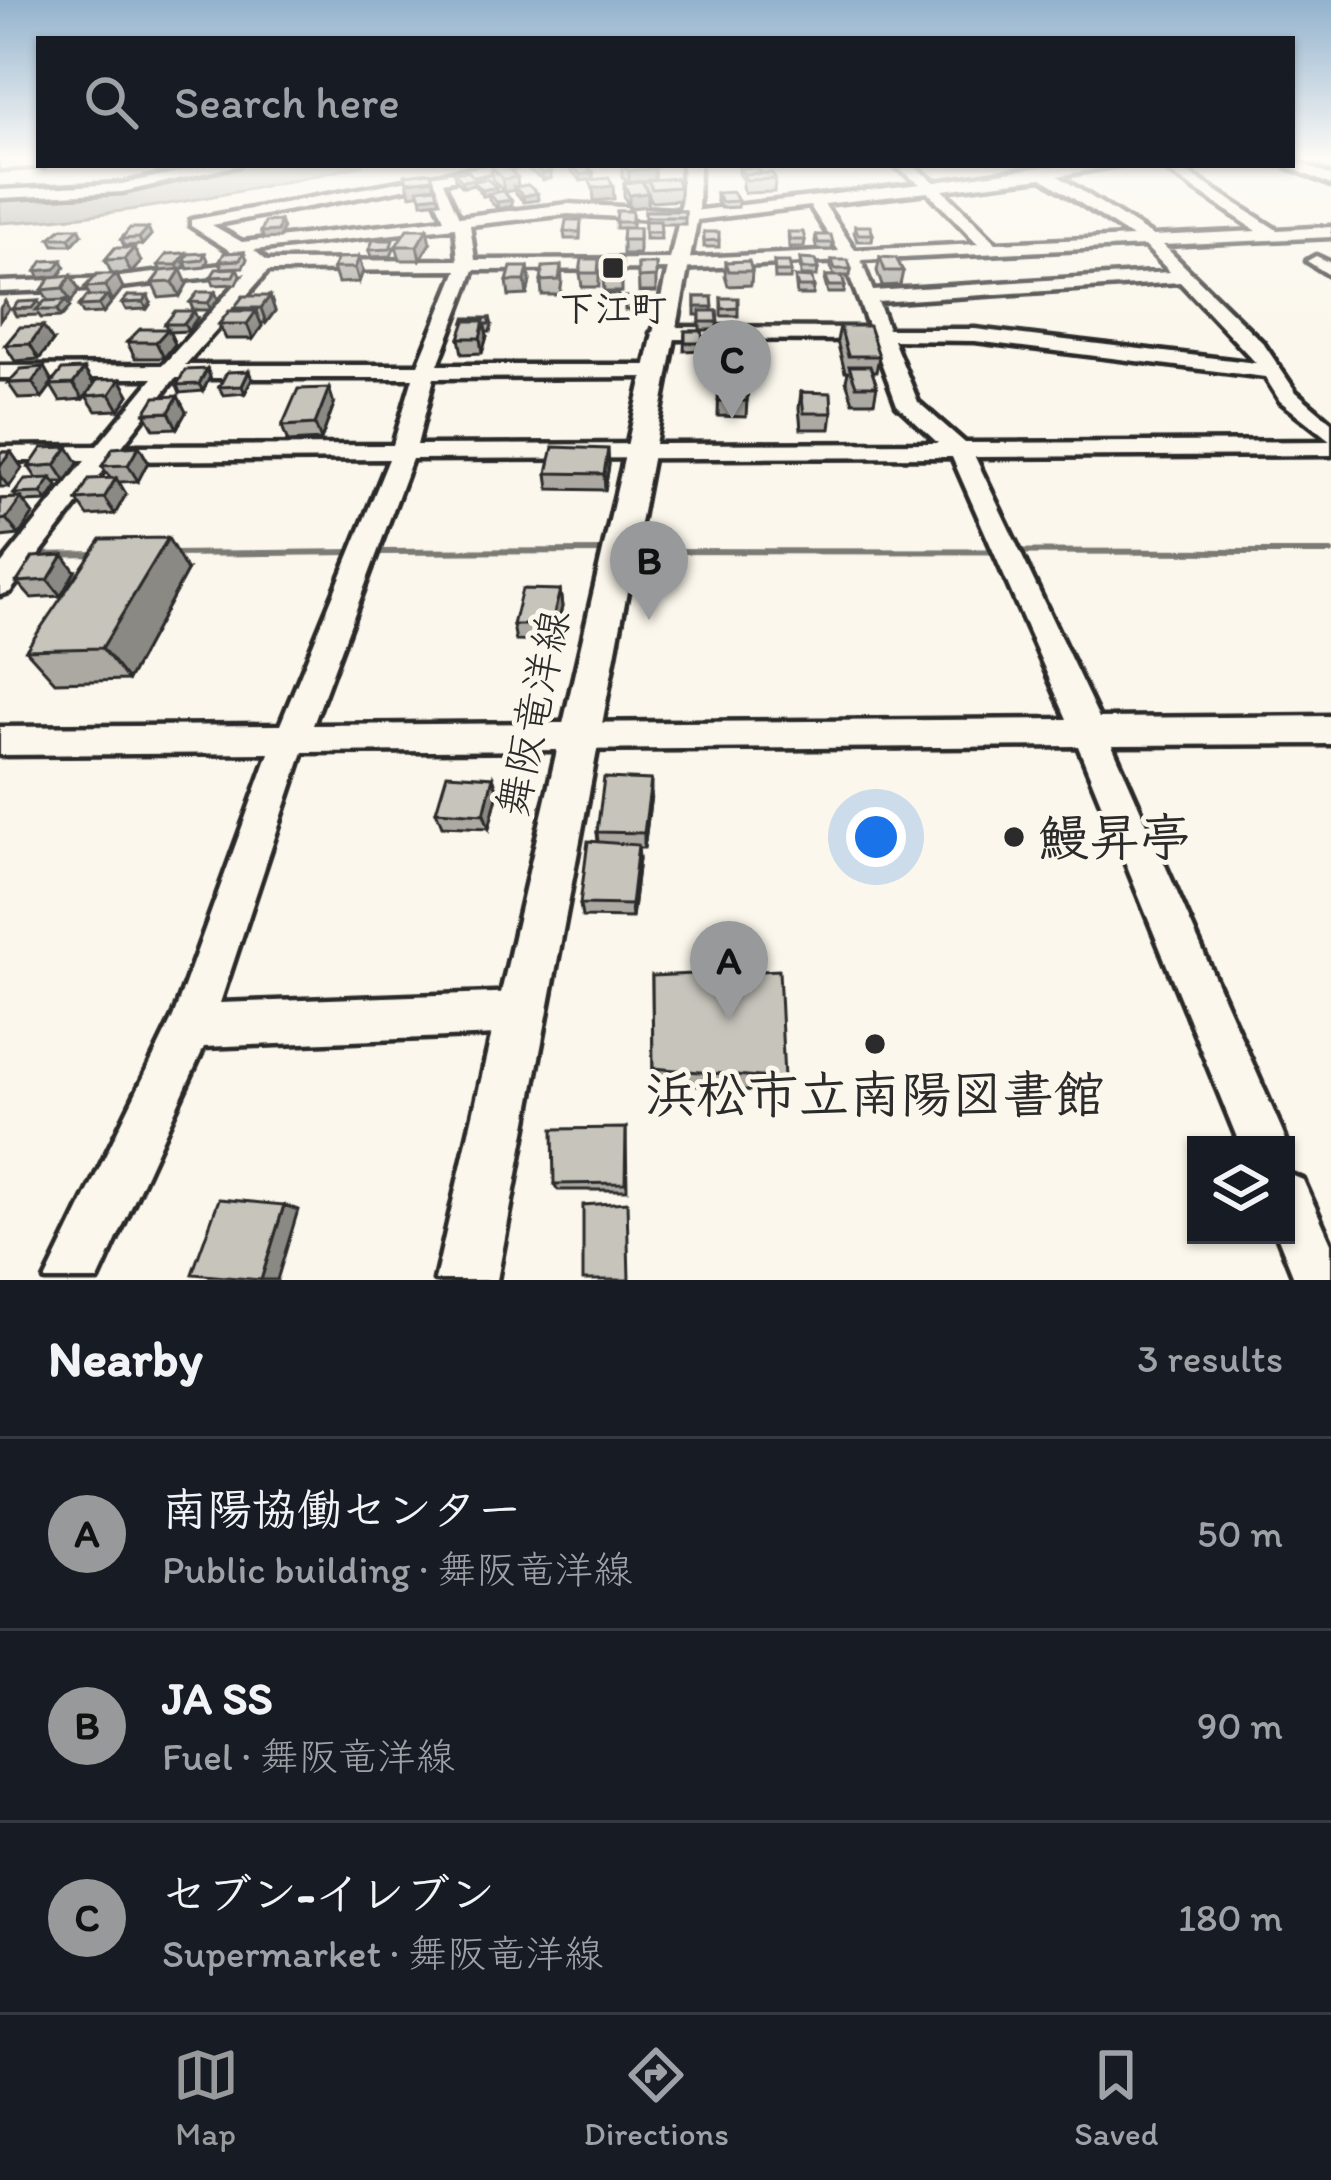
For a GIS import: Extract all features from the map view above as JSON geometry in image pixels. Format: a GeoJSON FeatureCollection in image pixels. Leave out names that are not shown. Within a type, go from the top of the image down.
{"type":"FeatureCollection","features":[{"type":"Feature","properties":{"kind":"main road","name":"舞阪竜洋線"},"geometry":{"type":"LineString","coordinates":[[466,1280],[688,217]]}},
{"type":"Feature","properties":{"kind":"street"},"geometry":{"type":"LineString","coordinates":[[231,217],[197,223],[263,266]]}},
{"type":"Feature","properties":{"kind":"street"},"geometry":{"type":"LineString","coordinates":[[71,1280],[191,1026],[292,735],[403,453],[426,370],[467,267],[454,217]]}},
{"type":"Feature","properties":{"kind":"street"},"geometry":{"type":"LineString","coordinates":[[239,247],[502,217]]}},
{"type":"Feature","properties":{"kind":"street"},"geometry":{"type":"LineString","coordinates":[[825,217],[851,257],[908,405],[961,451],[1090,734],[1260,1136]]}},
{"type":"Feature","properties":{"kind":"street"},"geometry":{"type":"LineString","coordinates":[[960,217],[992,248]]}},
{"type":"Feature","properties":{"kind":"street"},"geometry":{"type":"LineString","coordinates":[[1112,217],[1147,239],[1256,347],[1268,371],[1322,416],[1331,434]]}},
{"type":"Feature","properties":{"kind":"street"},"geometry":{"type":"LineString","coordinates":[[1246,217],[1271,233]]}},
{"type":"Feature","properties":{"kind":"street"},"geometry":{"type":"LineString","coordinates":[[0,287],[111,283],[263,266],[676,264],[1331,232]]}},
{"type":"Feature","properties":{"kind":"street"},"geometry":{"type":"LineString","coordinates":[[0,585],[168,370],[263,266]]}},
{"type":"Feature","properties":{"kind":"street"},"geometry":{"type":"LineString","coordinates":[[868,297],[1184,276]]}},
{"type":"Feature","properties":{"kind":"street"},"geometry":{"type":"LineString","coordinates":[[0,372],[426,370],[882,333],[1032,340],[1268,371]]}},
{"type":"Feature","properties":{"kind":"street"},"geometry":{"type":"LineString","coordinates":[[0,454],[1331,448]]}},
{"type":"Feature","properties":{"kind":"street"},"geometry":{"type":"LineString","coordinates":[[0,741],[1331,730]]}},
{"type":"Feature","properties":{"kind":"street"},"geometry":{"type":"LineString","coordinates":[[191,1026],[521,1013]]}},
{"type":"Feature","properties":{"kind":"street"},"geometry":{"type":"LineString","coordinates":[[1295,1218],[1321,1280]]}},
{"type":"Feature","properties":{"kind":"shaded area"},"geometry":{"type":"Polygon","coordinates":[[[0,217],[72,217],[0,223],[0,217]]]}},
{"type":"Feature","properties":{"kind":"building"},"geometry":{"type":"Polygon","coordinates":[[[566,220],[581,220],[580,232],[564,232],[566,220]]]}},
{"type":"Feature","properties":{"kind":"building"},"geometry":{"type":"Polygon","coordinates":[[[280,221],[278,231],[261,232],[265,222],[280,221]]]}},
{"type":"Feature","properties":{"kind":"building"},"geometry":{"type":"Polygon","coordinates":[[[645,221],[660,221],[661,232],[645,232],[645,221]]]}},
{"type":"Feature","properties":{"kind":"building"},"geometry":{"type":"Polygon","coordinates":[[[855,226],[870,226],[873,234],[858,234],[855,226]]]}},
{"type":"Feature","properties":{"kind":"building"},"geometry":{"type":"Polygon","coordinates":[[[62,228],[79,228],[69,238],[50,238],[62,228]]]}},
{"type":"Feature","properties":{"kind":"building"},"geometry":{"type":"Polygon","coordinates":[[[130,228],[148,228],[139,238],[121,239],[130,228]]]}},
{"type":"Feature","properties":{"kind":"building"},"geometry":{"type":"Polygon","coordinates":[[[623,228],[639,228],[639,240],[622,240],[623,228]]]}},
{"type":"Feature","properties":{"kind":"building"},"geometry":{"type":"Polygon","coordinates":[[[407,229],[427,229],[417,246],[396,246],[407,229]]]}},
{"type":"Feature","properties":{"kind":"building"},"geometry":{"type":"Polygon","coordinates":[[[704,232],[719,232],[719,240],[704,241],[704,232]]]}},
{"type":"Feature","properties":{"kind":"building"},"geometry":{"type":"Polygon","coordinates":[[[788,232],[803,232],[805,240],[790,240],[788,232]]]}},
{"type":"Feature","properties":{"kind":"building"},"geometry":{"type":"Polygon","coordinates":[[[816,235],[831,235],[833,243],[818,243],[816,235]]]}},
{"type":"Feature","properties":{"kind":"building"},"geometry":{"type":"Polygon","coordinates":[[[373,240],[393,240],[390,249],[369,250],[373,240]]]}},
{"type":"Feature","properties":{"kind":"building"},"geometry":{"type":"Polygon","coordinates":[[[115,248],[134,248],[124,259],[105,260],[115,248]]]}},
{"type":"Feature","properties":{"kind":"building"},"geometry":{"type":"Polygon","coordinates":[[[244,252],[240,260],[220,261],[224,253],[244,252]]]}},
{"type":"Feature","properties":{"kind":"building"},"geometry":{"type":"Polygon","coordinates":[[[186,253],[177,265],[158,265],[167,254],[186,253]]]}},
{"type":"Feature","properties":{"kind":"building"},"geometry":{"type":"Polygon","coordinates":[[[205,253],[202,260],[184,262],[188,254],[205,253]]]}},
{"type":"Feature","properties":{"kind":"building"},"geometry":{"type":"Polygon","coordinates":[[[359,257],[355,268],[333,268],[338,258],[359,257]]]}},
{"type":"Feature","properties":{"kind":"building"},"geometry":{"type":"Polygon","coordinates":[[[880,257],[896,258],[903,271],[885,271],[880,257]]]}},
{"type":"Feature","properties":{"kind":"building"},"geometry":{"type":"Polygon","coordinates":[[[582,259],[599,259],[598,273],[580,273],[582,259]]]}},
{"type":"Feature","properties":{"kind":"building"},"geometry":{"type":"Polygon","coordinates":[[[800,259],[815,260],[818,269],[802,269],[800,259]]]}},
{"type":"Feature","properties":{"kind":"building"},"geometry":{"type":"Polygon","coordinates":[[[62,260],[55,269],[36,271],[43,261],[62,260]]]}},
{"type":"Feature","properties":{"kind":"building"},"geometry":{"type":"Polygon","coordinates":[[[832,260],[848,260],[851,269],[835,269],[832,260]]]}},
{"type":"Feature","properties":{"kind":"building"},"geometry":{"type":"Polygon","coordinates":[[[749,261],[752,271],[729,271],[726,262],[749,261]]]}},
{"type":"Feature","properties":{"kind":"building"},"geometry":{"type":"Polygon","coordinates":[[[774,262],[789,262],[791,272],[775,272],[774,262]]]}},
{"type":"Feature","properties":{"kind":"building"},"geometry":{"type":"Polygon","coordinates":[[[604,264],[622,264],[621,278],[603,278],[604,264]]]}},
{"type":"Feature","properties":{"kind":"building"},"geometry":{"type":"Polygon","coordinates":[[[638,264],[656,264],[656,277],[638,278],[638,264]]]}},
{"type":"Feature","properties":{"kind":"building"},"geometry":{"type":"Polygon","coordinates":[[[561,266],[559,280],[541,281],[543,267],[561,266]]]}},
{"type":"Feature","properties":{"kind":"building"},"geometry":{"type":"Polygon","coordinates":[[[511,267],[528,267],[525,281],[507,281],[511,267]]]}},
{"type":"Feature","properties":{"kind":"building"},"geometry":{"type":"Polygon","coordinates":[[[237,268],[233,276],[211,277],[216,269],[237,268]]]}},
{"type":"Feature","properties":{"kind":"building"},"geometry":{"type":"Polygon","coordinates":[[[181,269],[173,282],[152,283],[161,271],[181,269]]]}},
{"type":"Feature","properties":{"kind":"building"},"geometry":{"type":"Polygon","coordinates":[[[97,274],[116,274],[105,286],[85,287],[97,274]]]}},
{"type":"Feature","properties":{"kind":"building"},"geometry":{"type":"Polygon","coordinates":[[[71,275],[63,288],[42,290],[51,277],[71,275]]]}},
{"type":"Feature","properties":{"kind":"building"},"geometry":{"type":"Polygon","coordinates":[[[826,276],[842,276],[845,286],[829,286],[826,276]]]}},
{"type":"Feature","properties":{"kind":"building"},"geometry":{"type":"Polygon","coordinates":[[[795,277],[812,278],[814,287],[798,287],[795,277]]]}},
{"type":"Feature","properties":{"kind":"building"},"geometry":{"type":"Polygon","coordinates":[[[198,292],[215,292],[208,303],[190,302],[198,292]]]}},
{"type":"Feature","properties":{"kind":"building"},"geometry":{"type":"Polygon","coordinates":[[[618,294],[618,302],[599,303],[600,295],[618,294]]]}},
{"type":"Feature","properties":{"kind":"building"},"geometry":{"type":"Polygon","coordinates":[[[87,296],[107,296],[99,305],[79,306],[87,296]]]}},
{"type":"Feature","properties":{"kind":"building"},"geometry":{"type":"Polygon","coordinates":[[[128,296],[148,296],[143,302],[122,303],[128,296]]]}},
{"type":"Feature","properties":{"kind":"building"},"geometry":{"type":"Polygon","coordinates":[[[243,296],[270,296],[261,308],[234,308],[243,296]]]}},
{"type":"Feature","properties":{"kind":"building"},"geometry":{"type":"Polygon","coordinates":[[[625,297],[650,298],[649,304],[625,303],[625,297]]]}},
{"type":"Feature","properties":{"kind":"building"},"geometry":{"type":"Polygon","coordinates":[[[695,297],[712,297],[713,307],[695,307],[695,297]]]}},
{"type":"Feature","properties":{"kind":"building"},"geometry":{"type":"Polygon","coordinates":[[[721,298],[738,298],[738,308],[722,309],[721,298]]]}},
{"type":"Feature","properties":{"kind":"building"},"geometry":{"type":"Polygon","coordinates":[[[66,300],[57,310],[36,310],[45,301],[66,300]]]}},
{"type":"Feature","properties":{"kind":"building"},"geometry":{"type":"Polygon","coordinates":[[[38,301],[32,308],[12,309],[18,302],[38,301]]]}},
{"type":"Feature","properties":{"kind":"building"},"geometry":{"type":"Polygon","coordinates":[[[175,311],[194,311],[184,324],[165,324],[175,311]]]}},
{"type":"Feature","properties":{"kind":"building"},"geometry":{"type":"Polygon","coordinates":[[[229,311],[256,311],[247,324],[219,324],[229,311]]]}},
{"type":"Feature","properties":{"kind":"building"},"geometry":{"type":"Polygon","coordinates":[[[700,311],[717,311],[718,322],[700,322],[700,311]]]}},
{"type":"Feature","properties":{"kind":"building"},"geometry":{"type":"Polygon","coordinates":[[[465,318],[490,318],[489,324],[463,324],[465,318]]]}},
{"type":"Feature","properties":{"kind":"building"},"geometry":{"type":"Polygon","coordinates":[[[465,321],[484,321],[480,338],[459,338],[465,321]]]}},
{"type":"Feature","properties":{"kind":"building"},"geometry":{"type":"Polygon","coordinates":[[[43,326],[30,344],[5,345],[20,327],[43,326]]]}},
{"type":"Feature","properties":{"kind":"building"},"geometry":{"type":"Polygon","coordinates":[[[840,326],[869,326],[879,356],[848,356],[840,326]]]}},
{"type":"Feature","properties":{"kind":"building"},"geometry":{"type":"Polygon","coordinates":[[[728,327],[746,328],[747,339],[729,339],[728,327]]]}},
{"type":"Feature","properties":{"kind":"building"},"geometry":{"type":"Polygon","coordinates":[[[140,329],[168,329],[156,342],[127,342],[140,329]]]}},
{"type":"Feature","properties":{"kind":"building"},"geometry":{"type":"Polygon","coordinates":[[[685,331],[702,331],[703,343],[685,343],[685,331]]]}},
{"type":"Feature","properties":{"kind":"building"},"geometry":{"type":"Polygon","coordinates":[[[725,343],[743,343],[744,356],[725,356],[725,343]]]}},
{"type":"Feature","properties":{"kind":"building"},"geometry":{"type":"Polygon","coordinates":[[[724,360],[742,361],[744,374],[725,374],[724,360]]]}},
{"type":"Feature","properties":{"kind":"building"},"geometry":{"type":"Polygon","coordinates":[[[849,366],[870,366],[877,386],[856,386],[849,366]]]}},
{"type":"Feature","properties":{"kind":"building"},"geometry":{"type":"Polygon","coordinates":[[[44,367],[32,382],[8,383],[21,369],[44,367]]]}},
{"type":"Feature","properties":{"kind":"building"},"geometry":{"type":"Polygon","coordinates":[[[84,369],[73,384],[50,385],[62,370],[84,369]]]}},
{"type":"Feature","properties":{"kind":"building"},"geometry":{"type":"Polygon","coordinates":[[[207,369],[199,384],[177,385],[185,370],[207,369]]]}},
{"type":"Feature","properties":{"kind":"building"},"geometry":{"type":"Polygon","coordinates":[[[249,371],[242,386],[219,387],[227,372],[249,371]]]}},
{"type":"Feature","properties":{"kind":"building"},"geometry":{"type":"Polygon","coordinates":[[[120,379],[110,394],[86,396],[97,380],[120,379]]]}},
{"type":"Feature","properties":{"kind":"building"},"geometry":{"type":"Polygon","coordinates":[[[719,380],[748,382],[747,401],[718,401],[719,380]]]}},
{"type":"Feature","properties":{"kind":"building"},"geometry":{"type":"Polygon","coordinates":[[[329,388],[315,424],[282,426],[298,389],[329,388]]]}},
{"type":"Feature","properties":{"kind":"building"},"geometry":{"type":"Polygon","coordinates":[[[801,392],[831,393],[832,413],[804,413],[801,392]]]}},
{"type":"Feature","properties":{"kind":"building"},"geometry":{"type":"Polygon","coordinates":[[[178,396],[169,412],[145,413],[155,397],[178,396]]]}},
{"type":"Feature","properties":{"kind":"building"},"geometry":{"type":"Polygon","coordinates":[[[139,446],[128,465],[102,466],[113,448],[139,446]]]}},
{"type":"Feature","properties":{"kind":"building"},"geometry":{"type":"Polygon","coordinates":[[[68,447],[55,465],[29,467],[42,448],[68,447]]]}},
{"type":"Feature","properties":{"kind":"building"},"geometry":{"type":"Polygon","coordinates":[[[553,447],[608,449],[604,474],[547,473],[553,447]]]}},
{"type":"Feature","properties":{"kind":"building"},"geometry":{"type":"Polygon","coordinates":[[[51,478],[41,493],[14,494],[25,479],[51,478]]]}},
{"type":"Feature","properties":{"kind":"building"},"geometry":{"type":"Polygon","coordinates":[[[116,478],[104,498],[77,500],[89,479],[116,478]]]}},
{"type":"Feature","properties":{"kind":"building"},"geometry":{"type":"Polygon","coordinates":[[[21,498],[6,519],[0,520],[0,499],[21,498]]]}},
{"type":"Feature","properties":{"kind":"building"},"geometry":{"type":"Polygon","coordinates":[[[168,538],[102,648],[26,650],[101,539],[168,538]]]}},
{"type":"Feature","properties":{"kind":"building"},"geometry":{"type":"Polygon","coordinates":[[[63,555],[48,580],[17,582],[33,557],[63,555]]]}},
{"type":"Feature","properties":{"kind":"building"},"geometry":{"type":"Polygon","coordinates":[[[522,589],[560,590],[551,625],[513,625],[522,589]]]}},
{"type":"Feature","properties":{"kind":"building"},"geometry":{"type":"Polygon","coordinates":[[[447,774],[493,777],[484,814],[436,811],[447,774]]]}},
{"type":"Feature","properties":{"kind":"building"},"geometry":{"type":"Polygon","coordinates":[[[604,778],[651,780],[644,833],[597,832],[604,778]]]}},
{"type":"Feature","properties":{"kind":"building"},"geometry":{"type":"Polygon","coordinates":[[[588,841],[638,845],[631,905],[580,904],[588,841]]]}},
{"type":"Feature","properties":{"kind":"building"},"geometry":{"type":"Polygon","coordinates":[[[779,970],[784,1079],[653,1068],[652,976],[779,970]]]}},
{"type":"Feature","properties":{"kind":"building"},"geometry":{"type":"Polygon","coordinates":[[[626,1128],[625,1183],[554,1184],[553,1129],[626,1128]]]}},
{"type":"Feature","properties":{"kind":"building"},"geometry":{"type":"Polygon","coordinates":[[[219,1199],[284,1205],[261,1280],[192,1274],[219,1199]]]}},
{"type":"Feature","properties":{"kind":"building"},"geometry":{"type":"Polygon","coordinates":[[[627,1202],[629,1280],[583,1280],[583,1205],[627,1202]]]}},
{"type":"Feature","properties":{"kind":"waterway"},"geometry":{"type":"LineString","coordinates":[[373,552],[610,551]]}},
{"type":"Feature","properties":{"kind":"waterway"},"geometry":{"type":"LineString","coordinates":[[625,551],[1331,552]]}},
{"type":"Feature","properties":{"kind":"waterway"},"geometry":{"type":"LineString","coordinates":[[169,554],[358,552]]}},
{"type":"Feature","properties":{"kind":"waterway"},"geometry":{"type":"LineString","coordinates":[[31,555],[100,554]]}},
{"type":"Feature","properties":{"kind":"place","name":"下江町"},"geometry":{"type":"Point","coordinates":[613,268]}},
{"type":"Feature","properties":{"kind":"place","name":"セブン-イレブン"},"geometry":{"type":"Point","coordinates":[732,419]}},
{"type":"Feature","properties":{"kind":"place","name":"JA SS"},"geometry":{"type":"Point","coordinates":[649,620]}},
{"type":"Feature","properties":{"kind":"place","name":"鰻昇亭"},"geometry":{"type":"Point","coordinates":[1014,837]}},
{"type":"Feature","properties":{"kind":"place","name":"南陽協働センター"},"geometry":{"type":"Point","coordinates":[729,1020]}},
{"type":"Feature","properties":{"kind":"place","name":"浜松市立南陽図書館"},"geometry":{"type":"Point","coordinates":[875,1044]}}]}
